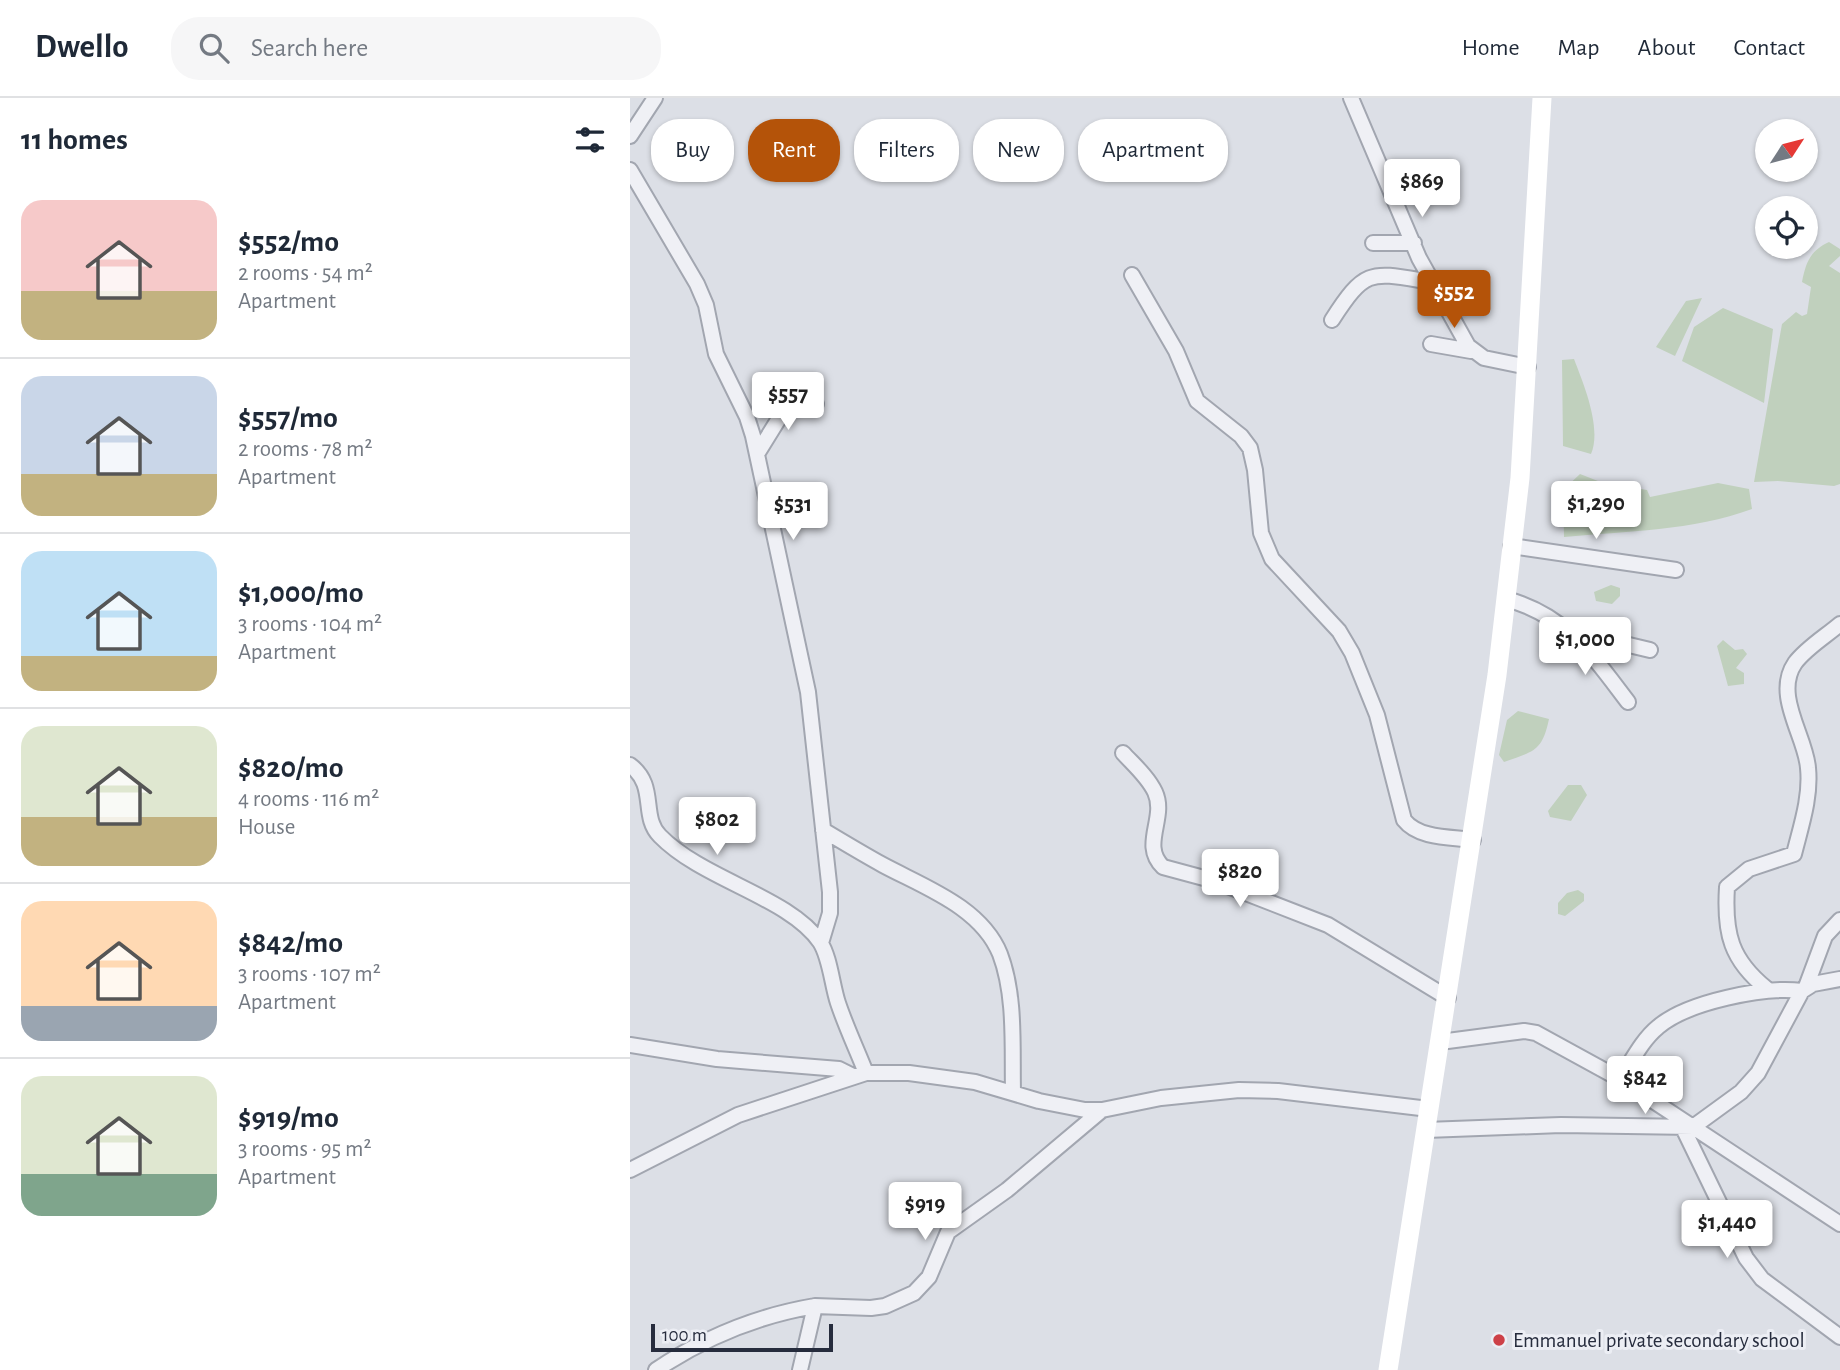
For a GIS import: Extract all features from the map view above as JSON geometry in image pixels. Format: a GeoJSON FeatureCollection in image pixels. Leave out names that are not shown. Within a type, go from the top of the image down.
{"type":"FeatureCollection","features":[{"type":"Feature","properties":{"kind":"main road"},"geometry":{"type":"LineString","coordinates":[[1388,1370],[1473,840],[1506,598],[1528,367],[1542,98]]}},
{"type":"Feature","properties":{"kind":"street"},"geometry":{"type":"LineString","coordinates":[[630,136],[655,98]]}},
{"type":"Feature","properties":{"kind":"street"},"geometry":{"type":"LineString","coordinates":[[1351,98],[1431,282],[1471,351]]}},
{"type":"Feature","properties":{"kind":"street"},"geometry":{"type":"LineString","coordinates":[[630,170],[697,284],[706,305],[716,354],[747,417],[757,454],[808,692],[830,905],[821,943],[859,1074]]}},
{"type":"Feature","properties":{"kind":"street"},"geometry":{"type":"LineString","coordinates":[[1373,243],[1413,243]]}},
{"type":"Feature","properties":{"kind":"street"},"geometry":{"type":"LineString","coordinates":[[1132,275],[1175,351],[1197,401],[1241,436],[1250,448],[1261,533],[1272,559],[1339,631],[1352,653],[1377,715],[1404,820],[1413,828],[1430,834],[1473,840]]}},
{"type":"Feature","properties":{"kind":"street"},"geometry":{"type":"LineString","coordinates":[[1332,320],[1352,290],[1370,276],[1431,282]]}},
{"type":"Feature","properties":{"kind":"street"},"geometry":{"type":"LineString","coordinates":[[1431,344],[1471,351],[1484,358],[1528,367]]}},
{"type":"Feature","properties":{"kind":"street"},"geometry":{"type":"LineString","coordinates":[[757,454],[783,412],[816,404]]}},
{"type":"Feature","properties":{"kind":"street"},"geometry":{"type":"LineString","coordinates":[[1511,546],[1676,570]]}},
{"type":"Feature","properties":{"kind":"street"},"geometry":{"type":"LineString","coordinates":[[1506,598],[1540,609],[1570,631],[1628,702]]}},
{"type":"Feature","properties":{"kind":"street"},"geometry":{"type":"LineString","coordinates":[[1767,989],[1748,974],[1733,951],[1727,919],[1727,887],[1749,869],[1794,854],[1809,778],[1807,755],[1789,701],[1792,670],[1800,658],[1840,624]]}},
{"type":"Feature","properties":{"kind":"street"},"geometry":{"type":"LineString","coordinates":[[1570,631],[1650,650]]}},
{"type":"Feature","properties":{"kind":"street"},"geometry":{"type":"LineString","coordinates":[[1123,753],[1155,793],[1158,815],[1152,845],[1157,861],[1163,867],[1215,881],[1328,925],[1448,998]]}},
{"type":"Feature","properties":{"kind":"street"},"geometry":{"type":"LineString","coordinates":[[630,765],[644,779],[657,833],[677,853],[702,869],[786,912],[821,943]]}},
{"type":"Feature","properties":{"kind":"street"},"geometry":{"type":"LineString","coordinates":[[823,830],[955,904],[973,917],[990,937],[1000,954],[1006,981],[1012,1030],[1013,1092]]}},
{"type":"Feature","properties":{"kind":"street"},"geometry":{"type":"LineString","coordinates":[[1426,1130],[1561,1125],[1688,1128],[1741,1092],[1758,1073],[1804,989],[1825,936],[1840,920]]}},
{"type":"Feature","properties":{"kind":"street"},"geometry":{"type":"LineString","coordinates":[[1620,1079],[1647,1038],[1664,1022],[1707,1005],[1767,989],[1804,989],[1840,979]]}},
{"type":"Feature","properties":{"kind":"street"},"geometry":{"type":"LineString","coordinates":[[1440,1042],[1532,1031],[1620,1079],[1688,1128],[1840,1224]]}},
{"type":"Feature","properties":{"kind":"street"},"geometry":{"type":"LineString","coordinates":[[630,1045],[717,1059],[839,1069],[859,1074],[942,1077],[1013,1092],[1070,1108],[1101,1110],[1161,1098],[1239,1090],[1278,1091],[1429,1109]]}},
{"type":"Feature","properties":{"kind":"street"},"geometry":{"type":"LineString","coordinates":[[630,1170],[738,1115],[859,1074]]}},
{"type":"Feature","properties":{"kind":"street"},"geometry":{"type":"LineString","coordinates":[[656,1370],[703,1340],[783,1313],[815,1306],[885,1306],[914,1293],[929,1277],[948,1232],[981,1205],[1007,1190],[1101,1110]]}},
{"type":"Feature","properties":{"kind":"street"},"geometry":{"type":"LineString","coordinates":[[1688,1128],[1746,1258],[1762,1279],[1840,1337]]}},
{"type":"Feature","properties":{"kind":"street"},"geometry":{"type":"LineString","coordinates":[[800,1370],[815,1306]]}},
{"type":"Feature","properties":{"kind":"green space"},"geometry":{"type":"Polygon","coordinates":[[[1829,242],[1840,249],[1840,256],[1829,266],[1840,273],[1840,484],[1834,486],[1778,481],[1754,482],[1782,324],[1796,312],[1802,316],[1807,314],[1811,287],[1802,282],[1805,269],[1810,259],[1818,259],[1818,249],[1829,242]]]}},
{"type":"Feature","properties":{"kind":"green space"},"geometry":{"type":"Polygon","coordinates":[[[1702,298],[1675,356],[1656,347],[1686,301],[1702,298]]]}},
{"type":"Feature","properties":{"kind":"green space"},"geometry":{"type":"Polygon","coordinates":[[[1723,308],[1773,329],[1764,403],[1682,361],[1694,327],[1723,308]]]}},
{"type":"Feature","properties":{"kind":"green space"},"geometry":{"type":"Polygon","coordinates":[[[1574,359],[1593,419],[1594,444],[1591,454],[1563,446],[1562,360],[1574,359]]]}},
{"type":"Feature","properties":{"kind":"green space"},"geometry":{"type":"Polygon","coordinates":[[[1580,474],[1603,483],[1647,490],[1650,497],[1718,483],[1749,489],[1752,509],[1683,526],[1564,537],[1563,490],[1580,474]]]}},
{"type":"Feature","properties":{"kind":"green space"},"geometry":{"type":"Polygon","coordinates":[[[1611,585],[1620,588],[1620,596],[1612,604],[1596,601],[1594,592],[1611,585]]]}},
{"type":"Feature","properties":{"kind":"green space"},"geometry":{"type":"Polygon","coordinates":[[[1723,640],[1735,650],[1743,649],[1747,654],[1736,668],[1744,673],[1744,684],[1728,686],[1717,646],[1723,640]]]}},
{"type":"Feature","properties":{"kind":"green space"},"geometry":{"type":"Polygon","coordinates":[[[1518,711],[1549,719],[1546,730],[1535,749],[1504,762],[1499,755],[1507,720],[1518,711]]]}},
{"type":"Feature","properties":{"kind":"green space"},"geometry":{"type":"Polygon","coordinates":[[[1568,785],[1581,785],[1587,795],[1571,821],[1550,817],[1548,811],[1568,785]]]}},
{"type":"Feature","properties":{"kind":"green space"},"geometry":{"type":"Polygon","coordinates":[[[1578,890],[1584,894],[1584,901],[1565,916],[1558,914],[1558,903],[1567,893],[1578,890]]]}},
{"type":"Feature","properties":{"kind":"place","name":"Emmanuel private secondary school"},"geometry":{"type":"Point","coordinates":[1499,1340]}}]}
